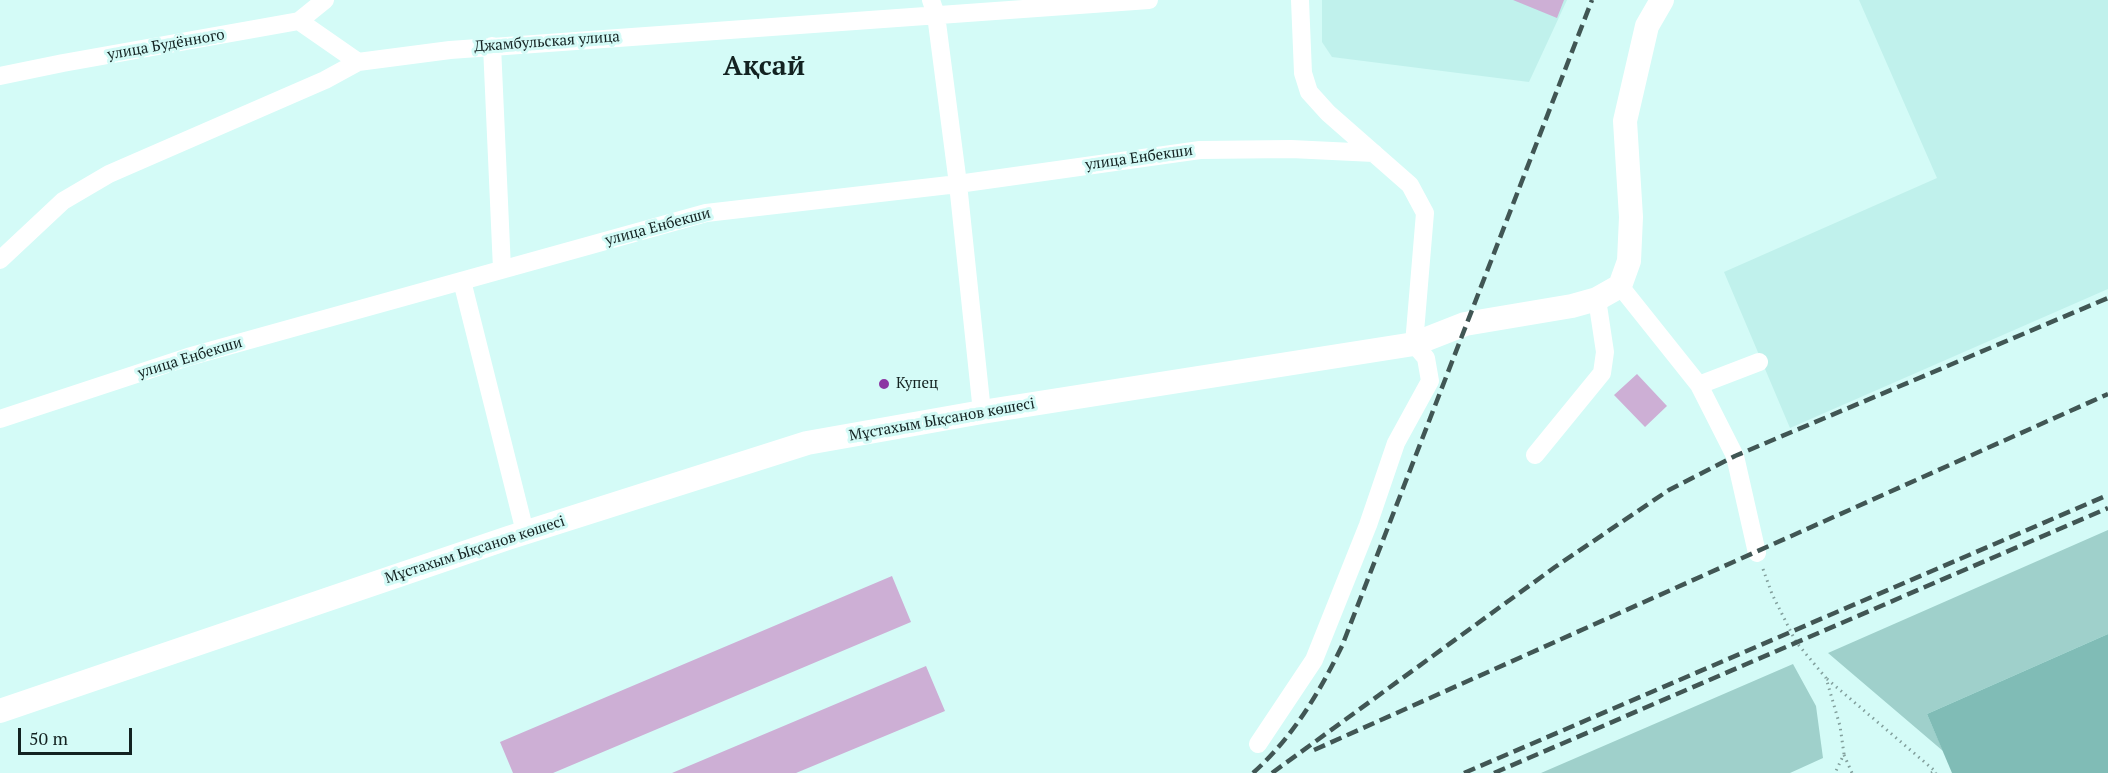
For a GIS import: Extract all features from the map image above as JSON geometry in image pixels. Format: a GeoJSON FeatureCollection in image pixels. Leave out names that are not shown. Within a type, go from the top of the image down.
{"type":"FeatureCollection","features":[{"type":"Feature","properties":{"kind":"main road"},"geometry":{"type":"LineString","coordinates":[[1620,286],[1629,261],[1631,217],[1625,120],[1647,26],[1662,0]]}},
{"type":"Feature","properties":{"kind":"main road","name":"Мұстахым Ықсанов көшесі"},"geometry":{"type":"LineString","coordinates":[[0,711],[525,532],[807,443],[982,412],[1414,344],[1466,324],[1572,306],[1597,299],[1620,286]]}},
{"type":"Feature","properties":{"kind":"street","name":"улица Будённого"},"geometry":{"type":"LineString","coordinates":[[0,76],[299,21],[325,0]]}},
{"type":"Feature","properties":{"kind":"street","name":"Джамбульская улица"},"geometry":{"type":"LineString","coordinates":[[0,260],[63,201],[109,174],[325,80],[358,62],[492,46],[934,7],[1149,0]]}},
{"type":"Feature","properties":{"kind":"street"},"geometry":{"type":"LineString","coordinates":[[1258,744],[1314,660],[1368,525],[1396,442],[1430,381],[1426,358],[1414,344],[1425,213],[1410,185],[1328,113],[1309,92],[1303,73],[1300,0]]}},
{"type":"Feature","properties":{"kind":"street"},"geometry":{"type":"LineString","coordinates":[[934,7],[958,184],[982,412]]}},
{"type":"Feature","properties":{"kind":"street"},"geometry":{"type":"LineString","coordinates":[[299,21],[358,62]]}},
{"type":"Feature","properties":{"kind":"street"},"geometry":{"type":"LineString","coordinates":[[492,46],[502,269]]}},
{"type":"Feature","properties":{"kind":"street","name":"улица Енбекши"},"geometry":{"type":"LineString","coordinates":[[0,419],[188,357],[706,213],[958,184],[1200,150],[1291,148],[1374,153]]}},
{"type":"Feature","properties":{"kind":"street"},"geometry":{"type":"LineString","coordinates":[[462,281],[525,532]]}},
{"type":"Feature","properties":{"kind":"street"},"geometry":{"type":"LineString","coordinates":[[1620,286],[1699,384],[1735,456],[1757,553]]}},
{"type":"Feature","properties":{"kind":"street"},"geometry":{"type":"LineString","coordinates":[[1535,455],[1602,373],[1605,352],[1597,299]]}},
{"type":"Feature","properties":{"kind":"street"},"geometry":{"type":"LineString","coordinates":[[1699,384],[1759,362]]}},
{"type":"Feature","properties":{"kind":"path"},"geometry":{"type":"LineString","coordinates":[[1757,553],[1772,594],[1796,642],[1826,678],[1934,772]]}},
{"type":"Feature","properties":{"kind":"path"},"geometry":{"type":"LineString","coordinates":[[1826,678],[1840,726],[1844,754],[1852,773]]}},
{"type":"Feature","properties":{"kind":"path"},"geometry":{"type":"LineString","coordinates":[[1835,773],[1844,754]]}},
{"type":"Feature","properties":{"kind":"shaded area"},"geometry":{"type":"Polygon","coordinates":[[[1322,0],[1567,0],[1529,82],[1332,57],[1322,42],[1322,0]]]}},
{"type":"Feature","properties":{"kind":"shaded area"},"geometry":{"type":"Polygon","coordinates":[[[1859,0],[2108,0],[2108,289],[1790,428],[1724,272],[1937,178],[1859,0]]]}},
{"type":"Feature","properties":{"kind":"shaded area"},"geometry":{"type":"Polygon","coordinates":[[[2108,530],[2108,634],[1927,714],[1943,751],[1828,653],[2108,530]]]}},
{"type":"Feature","properties":{"kind":"shaded area"},"geometry":{"type":"Polygon","coordinates":[[[2108,634],[2108,773],[1952,773],[1927,714],[2108,634]]]}},
{"type":"Feature","properties":{"kind":"shaded area"},"geometry":{"type":"Polygon","coordinates":[[[1793,664],[1816,706],[1823,758],[1790,773],[1541,773],[1793,664]]]}},
{"type":"Feature","properties":{"kind":"building"},"geometry":{"type":"Polygon","coordinates":[[[1513,0],[1564,0],[1557,18],[1513,0]]]}},
{"type":"Feature","properties":{"kind":"building"},"geometry":{"type":"Polygon","coordinates":[[[1637,374],[1667,406],[1645,427],[1614,395],[1637,374]]]}},
{"type":"Feature","properties":{"kind":"building"},"geometry":{"type":"Polygon","coordinates":[[[892,576],[911,622],[553,773],[513,773],[500,742],[892,576]]]}},
{"type":"Feature","properties":{"kind":"building"},"geometry":{"type":"Polygon","coordinates":[[[926,666],[945,711],[796,773],[672,773],[926,666]]]}},
{"type":"Feature","properties":{"kind":"railway"},"geometry":{"type":"LineString","coordinates":[[1253,773],[1281,745],[1304,714],[1342,646],[1592,0]]}},
{"type":"Feature","properties":{"kind":"railway"},"geometry":{"type":"LineString","coordinates":[[1272,773],[1555,567],[1669,490],[1735,456],[2108,298]]}},
{"type":"Feature","properties":{"kind":"railway"},"geometry":{"type":"LineString","coordinates":[[1314,750],[2108,394]]}},
{"type":"Feature","properties":{"kind":"railway"},"geometry":{"type":"LineString","coordinates":[[1464,773],[2108,495]]}},
{"type":"Feature","properties":{"kind":"railway"},"geometry":{"type":"LineString","coordinates":[[1494,773],[2108,508]]}},
{"type":"Feature","properties":{"kind":"place","name":"Купец"},"geometry":{"type":"Point","coordinates":[884,384]}},
{"type":"Feature","properties":{"kind":"district","name":"Ақсай"},"geometry":{"type":"Point","coordinates":[764,67]}}]}
